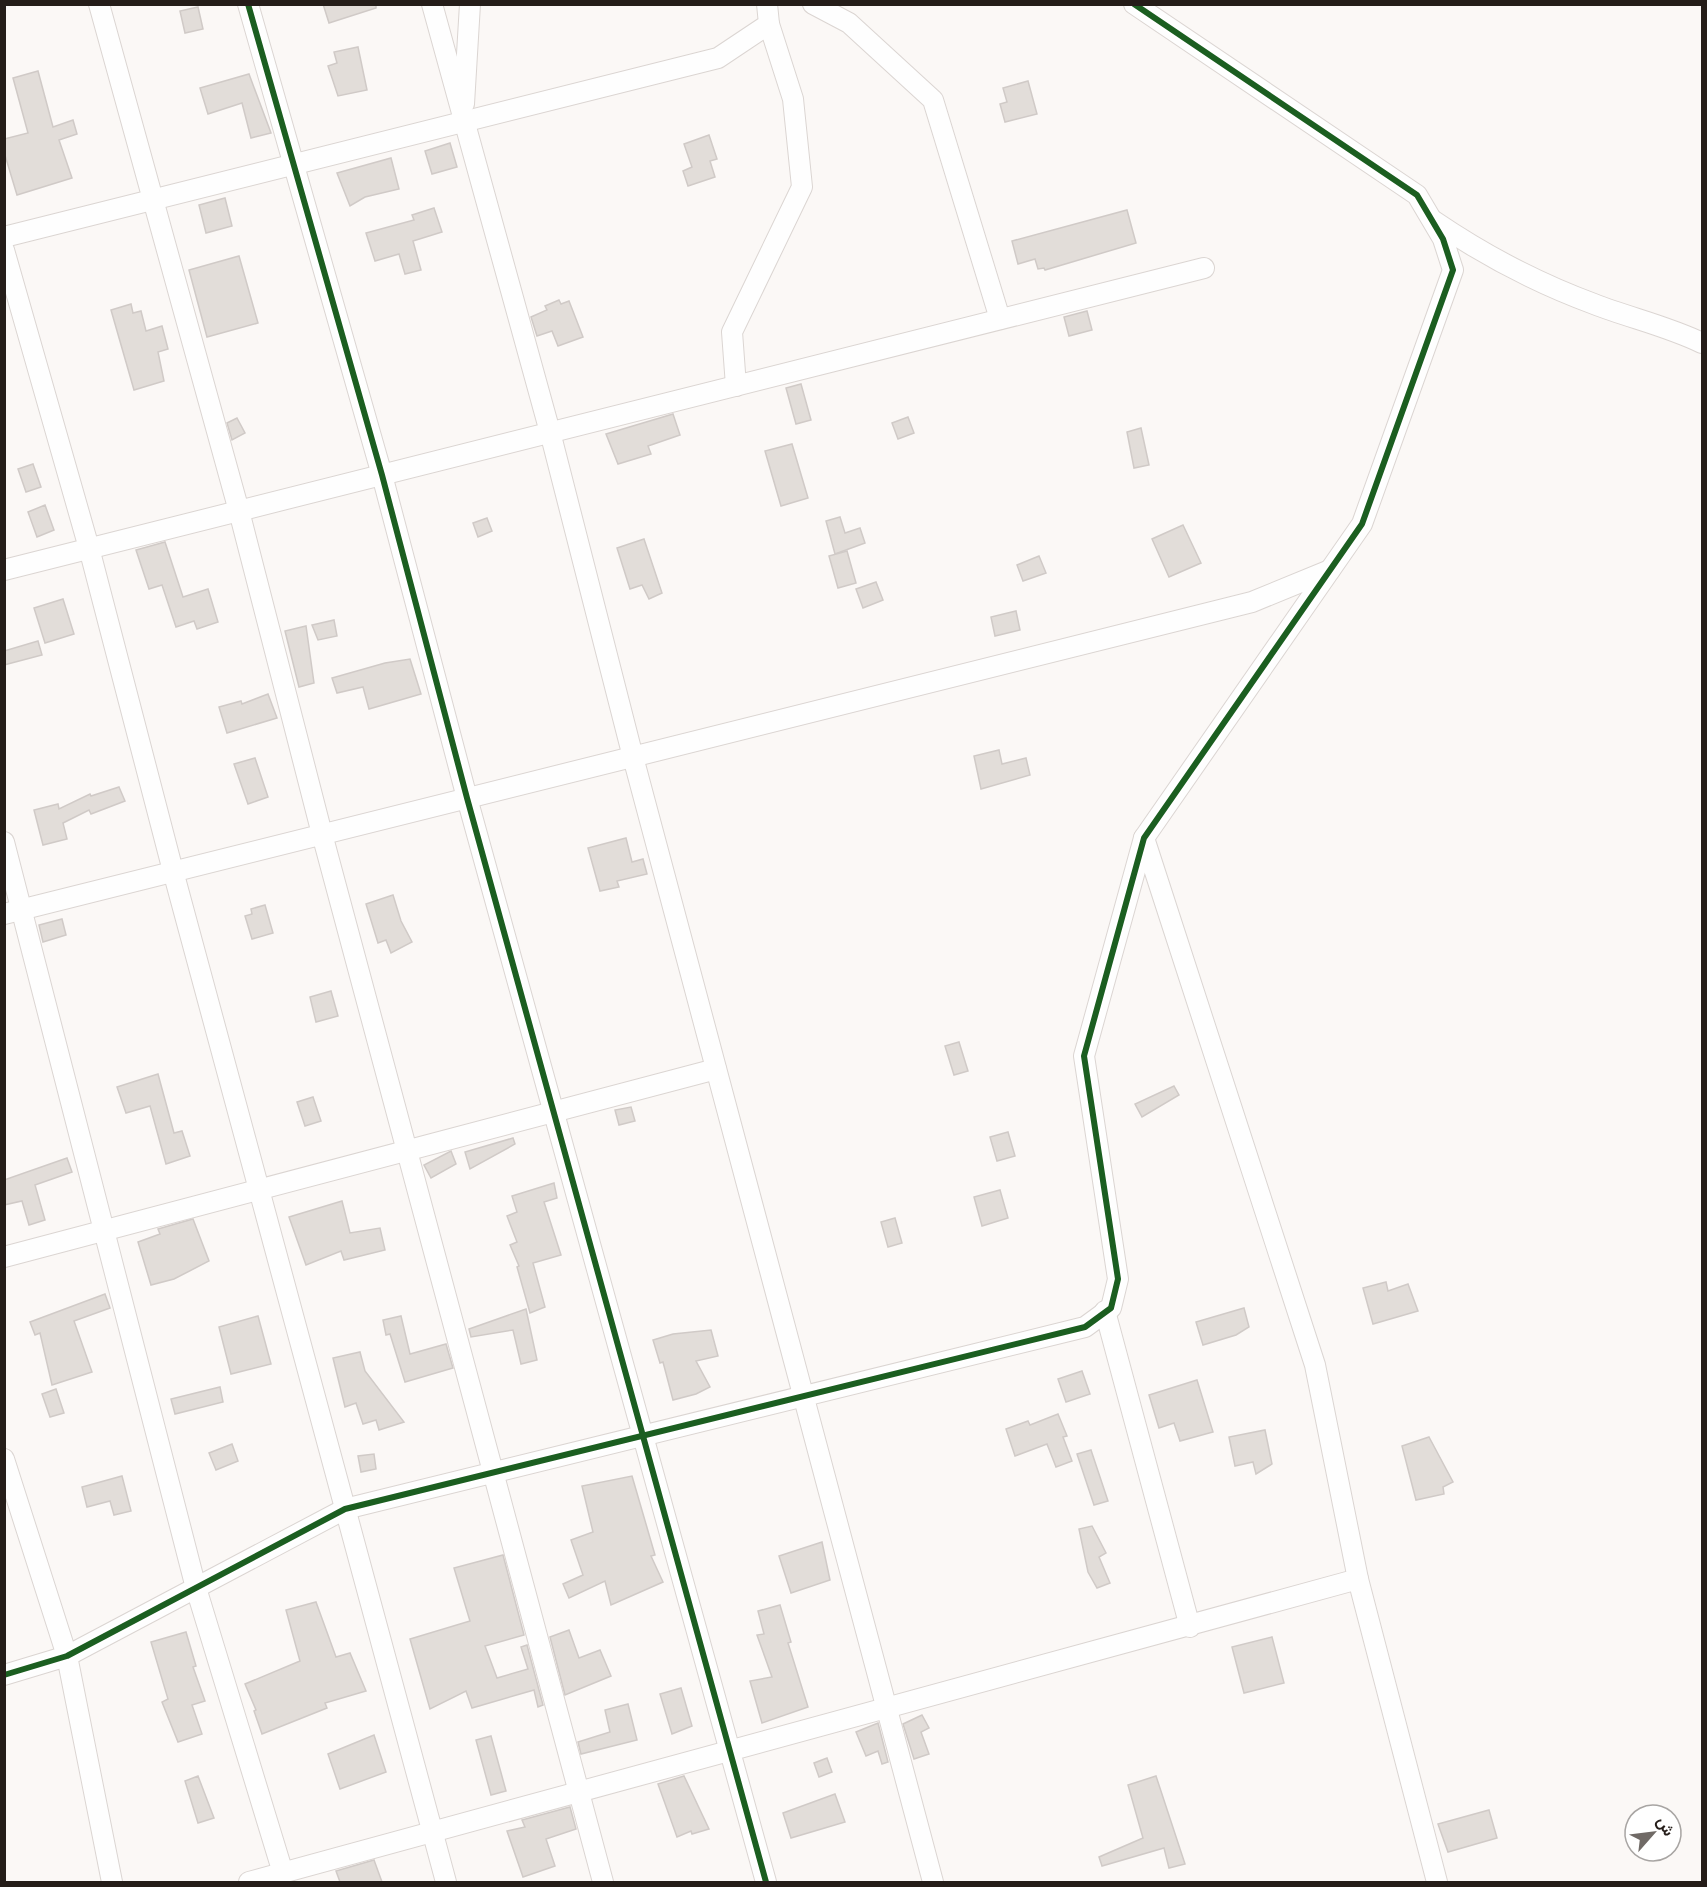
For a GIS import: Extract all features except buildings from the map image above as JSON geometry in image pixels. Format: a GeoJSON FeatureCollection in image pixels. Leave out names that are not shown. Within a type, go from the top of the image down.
{"type":"FeatureCollection","features":[{"type":"Feature","properties":{"kind":"street"},"geometry":{"type":"LineString","coordinates":[[99,4],[151,201],[239,511],[322,834],[603,1882]]}},
{"type":"Feature","properties":{"kind":"street"},"geometry":{"type":"LineString","coordinates":[[248,4],[381,475],[467,798],[766,1882]]}},
{"type":"Feature","properties":{"kind":"street"},"geometry":{"type":"LineString","coordinates":[[432,4],[550,432],[633,757],[933,1882]]}},
{"type":"Feature","properties":{"kind":"street"},"geometry":{"type":"LineString","coordinates":[[463,122],[470,4]]}},
{"type":"Feature","properties":{"kind":"street"},"geometry":{"type":"LineString","coordinates":[[813,4],[849,23],[933,100],[1000,319]]}},
{"type":"Feature","properties":{"kind":"street"},"geometry":{"type":"LineString","coordinates":[[4,1674],[67,1656],[345,1509],[1085,1327],[1110,1308],[1118,1279],[1083,1056],[1144,838],[1362,524],[1453,270],[1443,239],[1417,195],[1134,4]]}},
{"type":"Feature","properties":{"kind":"street"},"geometry":{"type":"LineString","coordinates":[[4,237],[718,58],[768,14],[793,99],[802,187],[732,332],[736,386]]}},
{"type":"Feature","properties":{"kind":"street"},"geometry":{"type":"LineString","coordinates":[[1430,218],[1485,253],[1527,276],[1596,305],[1658,324],[1702,343]]}},
{"type":"Feature","properties":{"kind":"street"},"geometry":{"type":"LineString","coordinates":[[4,250],[89,548],[258,1190],[446,1882]]}},
{"type":"Feature","properties":{"kind":"street"},"geometry":{"type":"LineString","coordinates":[[4,570],[1204,268]]}},
{"type":"Feature","properties":{"kind":"street"},"geometry":{"type":"LineString","coordinates":[[14,912],[1252,602],[1330,570]]}},
{"type":"Feature","properties":{"kind":"street"},"geometry":{"type":"LineString","coordinates":[[1144,838],[1315,1365],[1358,1580],[1437,1882]]}},
{"type":"Feature","properties":{"kind":"street"},"geometry":{"type":"LineString","coordinates":[[4,842],[14,912],[105,1231],[196,1587],[283,1873]]}},
{"type":"Feature","properties":{"kind":"street"},"geometry":{"type":"LineString","coordinates":[[4,1257],[716,1069]]}},
{"type":"Feature","properties":{"kind":"street"},"geometry":{"type":"LineString","coordinates":[[1105,1311],[1190,1627]]}},
{"type":"Feature","properties":{"kind":"street"},"geometry":{"type":"LineString","coordinates":[[4,1459],[67,1656],[112,1882]]}},
{"type":"Feature","properties":{"kind":"street"},"geometry":{"type":"LineString","coordinates":[[249,1882],[1358,1580]]}},
{"type":"Feature","properties":{"kind":"cycle path"},"geometry":{"type":"LineString","coordinates":[[248,4],[382,475],[467,798],[766,1882]]}},
{"type":"Feature","properties":{"kind":"cycle path"},"geometry":{"type":"LineString","coordinates":[[4,1675],[67,1656],[345,1509],[1085,1327],[1111,1308],[1118,1279],[1084,1056],[1144,838],[1362,524],[1453,270],[1443,239],[1417,195],[1134,4]]}}]}
